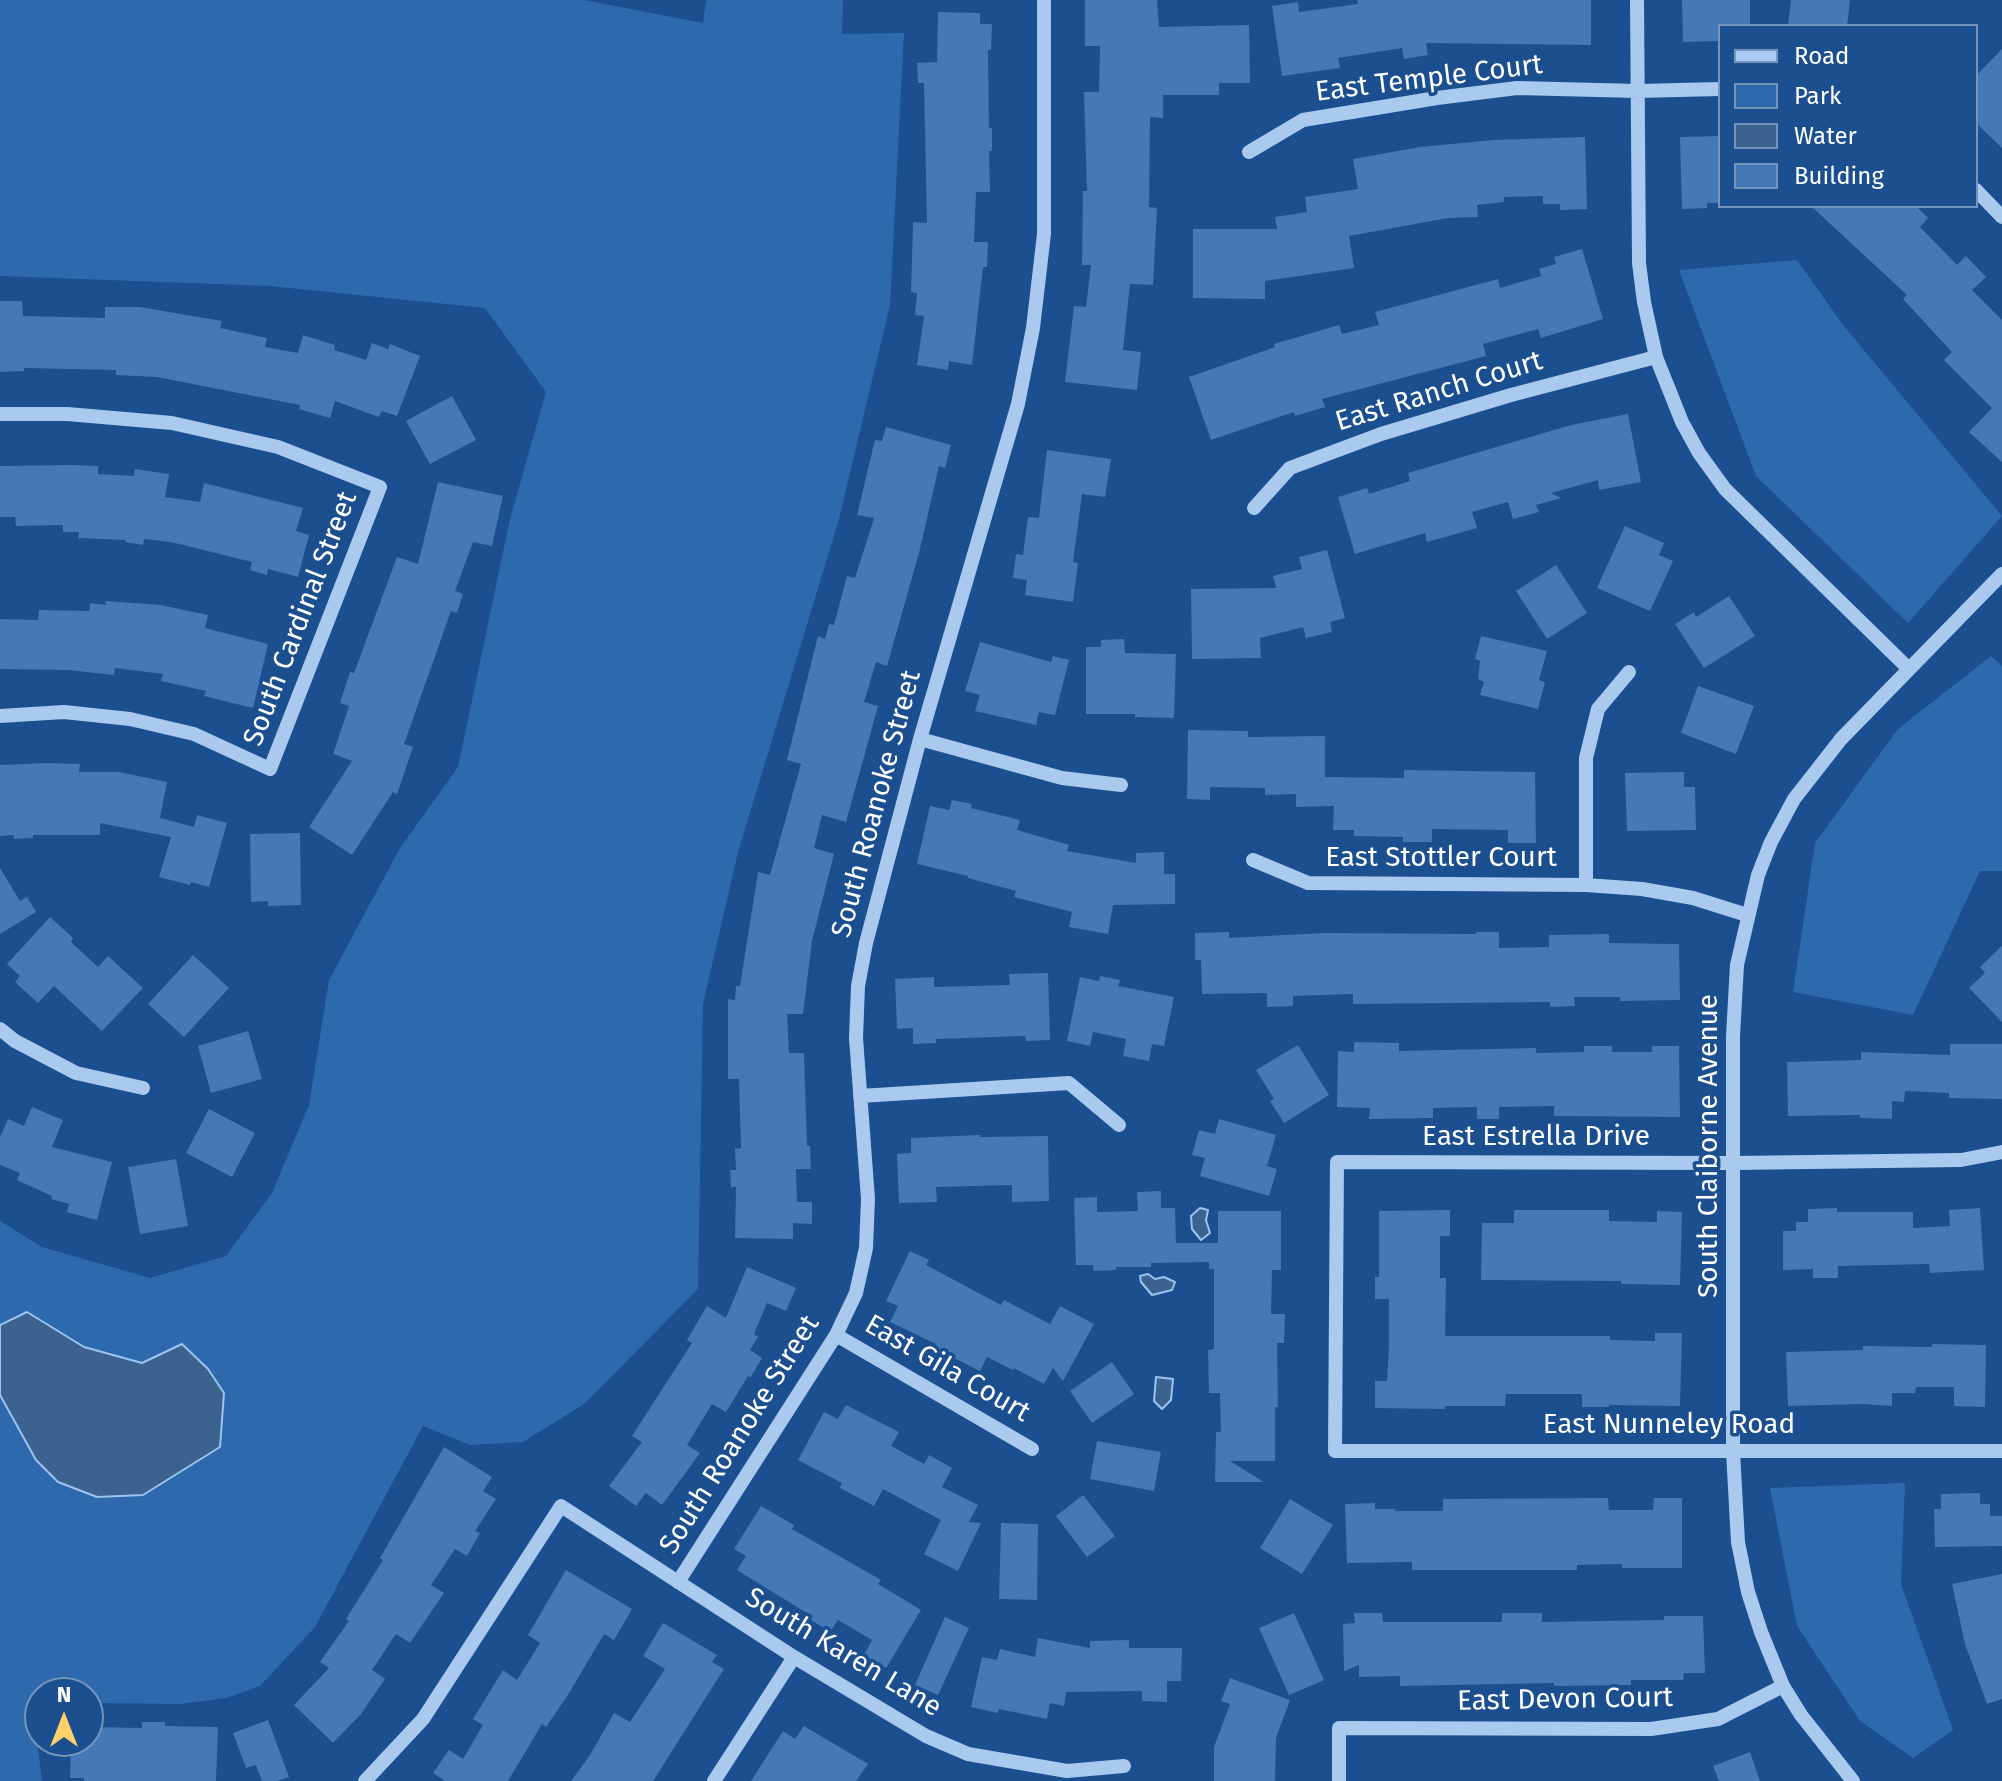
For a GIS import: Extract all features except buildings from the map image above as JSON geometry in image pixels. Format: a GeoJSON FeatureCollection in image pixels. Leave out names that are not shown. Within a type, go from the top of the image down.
{"type":"FeatureCollection","features":[{"type":"Feature","properties":{"kind":"street","name":"South Roanoke Street"},"geometry":{"type":"LineString","coordinates":[[678,1582],[836,1335],[856,1293],[866,1248],[868,1199],[856,1038],[858,986],[866,943],[920,739],[1018,404],[1033,328],[1044,234],[1044,0]]}},
{"type":"Feature","properties":{"kind":"street"},"geometry":{"type":"LineString","coordinates":[[1637,0],[1639,263],[1656,357],[1682,422],[1699,453],[1725,489],[1909,669]]}},
{"type":"Feature","properties":{"kind":"street","name":"East Temple Court"},"geometry":{"type":"LineString","coordinates":[[1249,152],[1303,120],[1437,98],[1517,88],[1718,89]]}},
{"type":"Feature","properties":{"kind":"street"},"geometry":{"type":"LineString","coordinates":[[1978,192],[2002,217]]}},
{"type":"Feature","properties":{"kind":"street","name":"East Ranch Court"},"geometry":{"type":"LineString","coordinates":[[1254,508],[1290,468],[1381,434],[1511,395],[1656,357]]}},
{"type":"Feature","properties":{"kind":"street","name":"South Cardinal Street"},"geometry":{"type":"LineString","coordinates":[[0,414],[67,414],[172,423],[278,447],[380,487],[270,769],[194,734],[130,719],[64,712],[0,716]]}},
{"type":"Feature","properties":{"kind":"street","name":"South Claiborne Avenue"},"geometry":{"type":"LineString","coordinates":[[1853,1781],[1801,1715],[1783,1686],[1748,1592],[1738,1542],[1733,1452],[1734,995],[1747,915],[1771,842],[1794,799],[1841,739],[2002,574]]}},
{"type":"Feature","properties":{"kind":"street"},"geometry":{"type":"LineString","coordinates":[[1586,885],[1586,758],[1598,709],[1629,672]]}},
{"type":"Feature","properties":{"kind":"street"},"geometry":{"type":"LineString","coordinates":[[920,739],[1062,778],[1121,785]]}},
{"type":"Feature","properties":{"kind":"street","name":"East Stottler Court"},"geometry":{"type":"LineString","coordinates":[[1253,860],[1308,883],[1586,885],[1642,889],[1693,898],[1747,915]]}},
{"type":"Feature","properties":{"kind":"street"},"geometry":{"type":"LineString","coordinates":[[0,1029],[15,1041],[76,1073],[143,1088]]}},
{"type":"Feature","properties":{"kind":"street"},"geometry":{"type":"LineString","coordinates":[[860,1096],[1069,1083],[1119,1125]]}},
{"type":"Feature","properties":{"kind":"street","name":"East Estrella Drive"},"geometry":{"type":"LineString","coordinates":[[1335,1451],[1337,1162],[1961,1160],[2002,1152]]}},
{"type":"Feature","properties":{"kind":"street","name":"East Gila Court"},"geometry":{"type":"LineString","coordinates":[[836,1335],[1032,1449]]}},
{"type":"Feature","properties":{"kind":"street","name":"East Nunneley Road"},"geometry":{"type":"LineString","coordinates":[[1335,1451],[2002,1451]]}},
{"type":"Feature","properties":{"kind":"street","name":"South Karen Lane"},"geometry":{"type":"LineString","coordinates":[[365,1781],[423,1719],[561,1506],[794,1657],[926,1736],[968,1754],[1067,1771],[1124,1766]]}},
{"type":"Feature","properties":{"kind":"street"},"geometry":{"type":"LineString","coordinates":[[714,1781],[794,1657]]}},
{"type":"Feature","properties":{"kind":"street","name":"East Devon Court"},"geometry":{"type":"LineString","coordinates":[[1339,1781],[1339,1728],[1651,1729],[1718,1719],[1783,1686]]}},
{"type":"Feature","properties":{"kind":"green space"},"geometry":{"type":"Polygon","coordinates":[[[0,0],[584,0],[703,23],[706,0],[843,0],[842,34],[904,33],[890,305],[839,519],[738,852],[703,1004],[698,1289],[584,1404],[523,1442],[470,1445],[423,1426],[315,1627],[260,1686],[226,1698],[180,1704],[104,1703],[104,1677],[24,1677],[24,1757],[39,1757],[42,1781],[0,1781],[0,1221],[42,1247],[150,1278],[226,1256],[272,1193],[309,1105],[329,980],[400,848],[458,767],[510,519],[546,392],[485,308],[270,286],[0,276],[0,0]]]}},
{"type":"Feature","properties":{"kind":"green space"},"geometry":{"type":"Polygon","coordinates":[[[1797,260],[1843,325],[2002,516],[1908,623],[1756,476],[1679,270],[1797,260]]]}},
{"type":"Feature","properties":{"kind":"green space"},"geometry":{"type":"Polygon","coordinates":[[[1991,656],[2002,666],[2002,871],[1980,871],[1913,1015],[1793,992],[1815,843],[1898,729],[1991,656]]]}},
{"type":"Feature","properties":{"kind":"green space"},"geometry":{"type":"Polygon","coordinates":[[[1905,1483],[1901,1584],[1953,1730],[1913,1758],[1860,1721],[1797,1626],[1770,1488],[1905,1483]]]}},
{"type":"Feature","properties":{"kind":"water"},"geometry":{"type":"Polygon","coordinates":[[[1200,1208],[1208,1210],[1206,1220],[1210,1233],[1201,1240],[1192,1229],[1191,1216],[1200,1208]]]}},
{"type":"Feature","properties":{"kind":"water"},"geometry":{"type":"Polygon","coordinates":[[[1148,1274],[1155,1279],[1164,1277],[1175,1282],[1172,1290],[1152,1295],[1141,1282],[1140,1276],[1148,1274]]]}},
{"type":"Feature","properties":{"kind":"water"},"geometry":{"type":"Polygon","coordinates":[[[27,1312],[84,1347],[142,1363],[182,1344],[208,1369],[224,1393],[220,1447],[143,1495],[97,1497],[58,1482],[36,1460],[0,1395],[0,1325],[27,1312]]]}},
{"type":"Feature","properties":{"kind":"water"},"geometry":{"type":"Polygon","coordinates":[[[1156,1377],[1173,1379],[1171,1400],[1162,1409],[1154,1401],[1156,1377]]]}}]}
